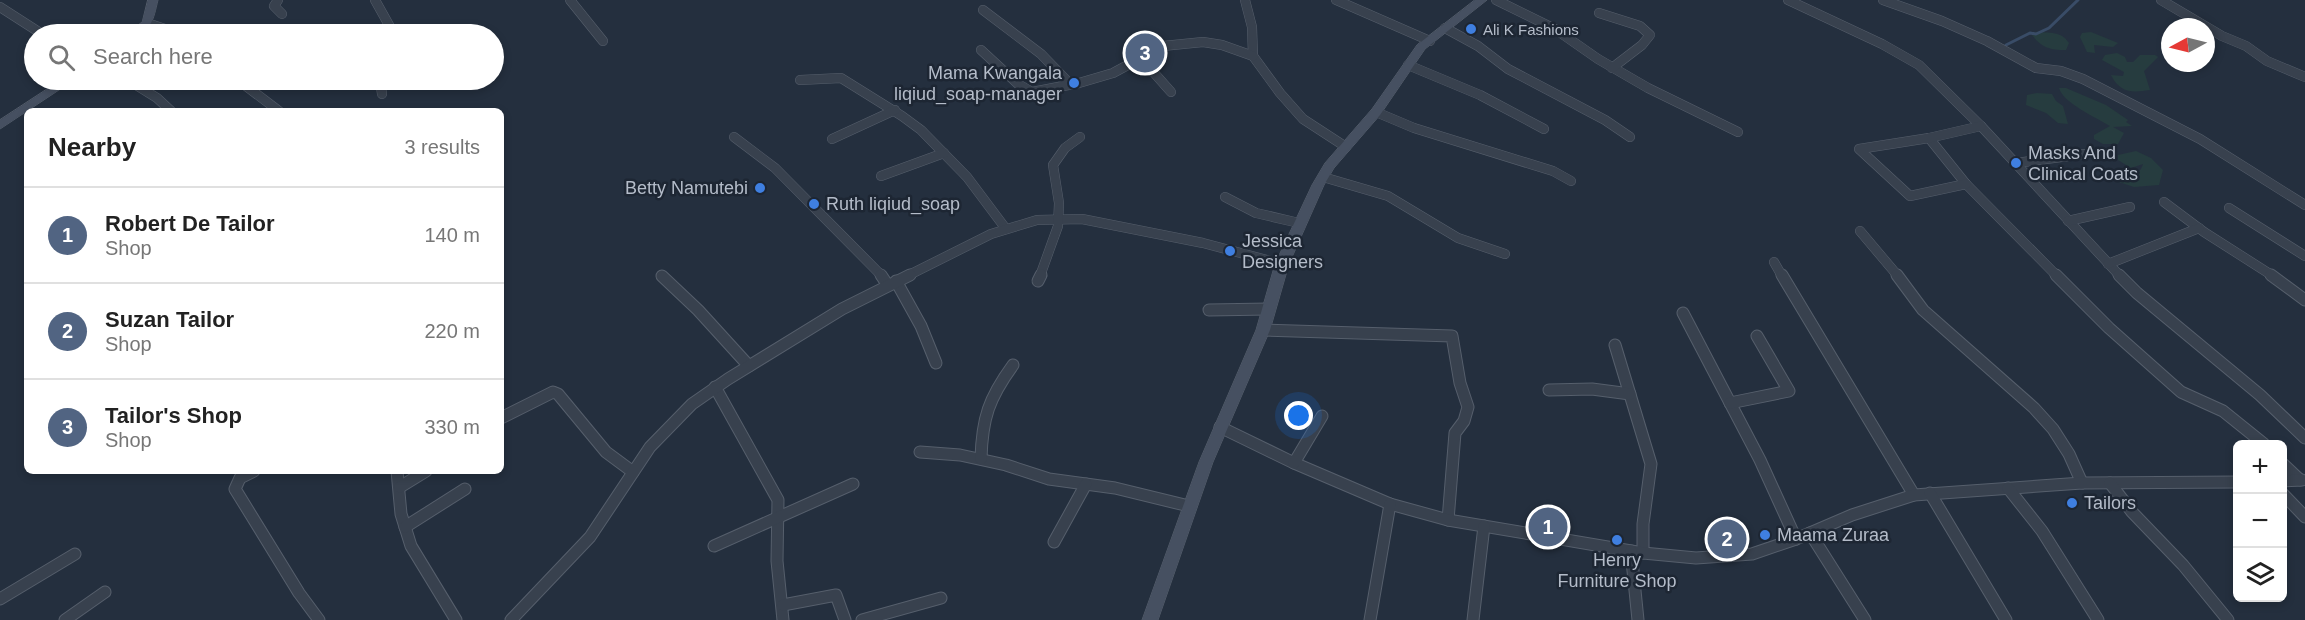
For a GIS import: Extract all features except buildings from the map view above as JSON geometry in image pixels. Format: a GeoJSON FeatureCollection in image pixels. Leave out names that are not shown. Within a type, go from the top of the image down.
{"type":"FeatureCollection","features":[{"type":"Feature","properties":{"kind":"street"},"geometry":{"type":"LineString","coordinates":[[150,24],[147,23],[153,0]]}},
{"type":"Feature","properties":{"kind":"street"},"geometry":{"type":"LineString","coordinates":[[278,0],[274,6],[282,14]]}},
{"type":"Feature","properties":{"kind":"street"},"geometry":{"type":"LineString","coordinates":[[375,0],[385,14],[388,24]]}},
{"type":"Feature","properties":{"kind":"street"},"geometry":{"type":"LineString","coordinates":[[570,0],[603,41]]}},
{"type":"Feature","properties":{"kind":"street"},"geometry":{"type":"LineString","coordinates":[[1245,0],[1252,27],[1254,56],[1280,93],[1303,119],[1346,147]]}},
{"type":"Feature","properties":{"kind":"street"},"geometry":{"type":"LineString","coordinates":[[1336,0],[1430,41]]}},
{"type":"Feature","properties":{"kind":"street"},"geometry":{"type":"LineString","coordinates":[[1150,620],[1220,427],[1263,330],[1282,264],[1299,223],[1323,177],[1376,112],[1408,65],[1430,41],[1482,0]]}},
{"type":"Feature","properties":{"kind":"street"},"geometry":{"type":"LineString","coordinates":[[1496,0],[1555,29],[1612,68],[1738,132]]}},
{"type":"Feature","properties":{"kind":"street"},"geometry":{"type":"LineString","coordinates":[[1788,0],[1911,59],[1933,77],[2145,301],[2260,395],[2305,438]]}},
{"type":"Feature","properties":{"kind":"street"},"geometry":{"type":"LineString","coordinates":[[1883,0],[1942,21],[1987,41],[2036,68],[2061,71],[2084,79],[2200,140],[2305,205]]}},
{"type":"Feature","properties":{"kind":"street"},"geometry":{"type":"LineString","coordinates":[[2161,0],[2222,36],[2246,46],[2267,61],[2305,77]]}},
{"type":"Feature","properties":{"kind":"street"},"geometry":{"type":"LineString","coordinates":[[0,7],[26,24]]}},
{"type":"Feature","properties":{"kind":"street"},"geometry":{"type":"LineString","coordinates":[[983,10],[1041,54],[1071,85]]}},
{"type":"Feature","properties":{"kind":"street"},"geometry":{"type":"LineString","coordinates":[[1599,13],[1640,26],[1650,35],[1642,45],[1612,68]]}},
{"type":"Feature","properties":{"kind":"street"},"geometry":{"type":"LineString","coordinates":[[1445,28],[1478,45],[1508,69],[1605,120],[1630,137]]}},
{"type":"Feature","properties":{"kind":"street"},"geometry":{"type":"LineString","coordinates":[[981,50],[1028,90],[1038,91],[1071,85],[1113,73],[1163,46],[1203,42],[1222,45],[1254,56]]}},
{"type":"Feature","properties":{"kind":"street"},"geometry":{"type":"LineString","coordinates":[[1140,57],[1171,92]]}},
{"type":"Feature","properties":{"kind":"street"},"geometry":{"type":"LineString","coordinates":[[1408,65],[1480,95],[1544,129]]}},
{"type":"Feature","properties":{"kind":"street"},"geometry":{"type":"LineString","coordinates":[[800,80],[841,78],[895,110],[921,130],[967,177],[1006,229]]}},
{"type":"Feature","properties":{"kind":"street"},"geometry":{"type":"LineString","coordinates":[[25,108],[53,90]]}},
{"type":"Feature","properties":{"kind":"street"},"geometry":{"type":"LineString","coordinates":[[144,90],[168,108]]}},
{"type":"Feature","properties":{"kind":"street"},"geometry":{"type":"LineString","coordinates":[[251,90],[275,108]]}},
{"type":"Feature","properties":{"kind":"street"},"geometry":{"type":"LineString","coordinates":[[381,90],[382,94]]}},
{"type":"Feature","properties":{"kind":"street"},"geometry":{"type":"LineString","coordinates":[[0,124],[24,108]]}},
{"type":"Feature","properties":{"kind":"street"},"geometry":{"type":"LineString","coordinates":[[832,139],[895,110]]}},
{"type":"Feature","properties":{"kind":"street"},"geometry":{"type":"LineString","coordinates":[[1376,112],[1414,128],[1553,171],[1571,181]]}},
{"type":"Feature","properties":{"kind":"street"},"geometry":{"type":"LineString","coordinates":[[1966,184],[1910,196],[1859,149],[1929,138],[1981,126]]}},
{"type":"Feature","properties":{"kind":"street"},"geometry":{"type":"LineString","coordinates":[[734,137],[775,168],[892,283],[921,327],[936,363]]}},
{"type":"Feature","properties":{"kind":"street"},"geometry":{"type":"LineString","coordinates":[[1038,280],[1059,218],[1051,168],[1057,154],[1080,137]]}},
{"type":"Feature","properties":{"kind":"street"},"geometry":{"type":"LineString","coordinates":[[1929,138],[1966,184],[1998,214],[2058,279],[2176,388],[2223,411],[2259,440]]}},
{"type":"Feature","properties":{"kind":"street"},"geometry":{"type":"LineString","coordinates":[[881,176],[944,153]]}},
{"type":"Feature","properties":{"kind":"street"},"geometry":{"type":"LineString","coordinates":[[2016,163],[2084,154]]}},
{"type":"Feature","properties":{"kind":"street"},"geometry":{"type":"LineString","coordinates":[[1323,177],[1388,196],[1458,238],[1505,254]]}},
{"type":"Feature","properties":{"kind":"street"},"geometry":{"type":"LineString","coordinates":[[1225,197],[1256,213],[1299,223]]}},
{"type":"Feature","properties":{"kind":"street"},"geometry":{"type":"LineString","coordinates":[[2164,202],[2199,228],[2304,296]]}},
{"type":"Feature","properties":{"kind":"street"},"geometry":{"type":"LineString","coordinates":[[2068,221],[2130,207]]}},
{"type":"Feature","properties":{"kind":"street"},"geometry":{"type":"LineString","coordinates":[[2229,208],[2305,256]]}},
{"type":"Feature","properties":{"kind":"street"},"geometry":{"type":"LineString","coordinates":[[511,620],[600,525],[650,447],[692,404],[715,387],[842,309],[1006,229],[1037,220],[1059,218],[1102,221],[1203,243],[1282,264]]}},
{"type":"Feature","properties":{"kind":"street"},"geometry":{"type":"LineString","coordinates":[[2108,264],[2199,228]]}},
{"type":"Feature","properties":{"kind":"street"},"geometry":{"type":"LineString","coordinates":[[1860,231],[1924,312],[2011,385],[2050,424],[2073,458],[2082,483]]}},
{"type":"Feature","properties":{"kind":"street"},"geometry":{"type":"LineString","coordinates":[[1774,262],[1914,495]]}},
{"type":"Feature","properties":{"kind":"street"},"geometry":{"type":"LineString","coordinates":[[662,276],[698,310],[749,366]]}},
{"type":"Feature","properties":{"kind":"street"},"geometry":{"type":"LineString","coordinates":[[1209,310],[1268,309]]}},
{"type":"Feature","properties":{"kind":"street"},"geometry":{"type":"LineString","coordinates":[[1683,313],[1760,460],[1796,539]]}},
{"type":"Feature","properties":{"kind":"street"},"geometry":{"type":"LineString","coordinates":[[1263,330],[1452,336],[1460,383],[1468,407],[1464,421],[1455,433],[1448,520]]}},
{"type":"Feature","properties":{"kind":"street"},"geometry":{"type":"LineString","coordinates":[[1730,403],[1789,391],[1757,336]]}},
{"type":"Feature","properties":{"kind":"street"},"geometry":{"type":"LineString","coordinates":[[1615,345],[1651,464],[1637,552],[1638,620]]}},
{"type":"Feature","properties":{"kind":"street"},"geometry":{"type":"LineString","coordinates":[[981,459],[981,433],[987,402],[1013,365]]}},
{"type":"Feature","properties":{"kind":"street"},"geometry":{"type":"LineString","coordinates":[[715,387],[778,500],[777,561],[783,620]]}},
{"type":"Feature","properties":{"kind":"street"},"geometry":{"type":"LineString","coordinates":[[1549,390],[1592,389],[1630,394]]}},
{"type":"Feature","properties":{"kind":"street"},"geometry":{"type":"LineString","coordinates":[[504,416],[553,392],[558,394],[606,452],[633,472]]}},
{"type":"Feature","properties":{"kind":"street"},"geometry":{"type":"LineString","coordinates":[[1294,463],[1322,416]]}},
{"type":"Feature","properties":{"kind":"street"},"geometry":{"type":"LineString","coordinates":[[1220,427],[1294,463],[1390,504],[1448,520],[1637,552],[1696,558],[1752,554],[1796,539],[1852,515],[1914,495],[2082,483],[2233,482]]}},
{"type":"Feature","properties":{"kind":"street"},"geometry":{"type":"LineString","coordinates":[[920,452],[947,453],[981,459],[1049,479],[1115,488],[1190,506]]}},
{"type":"Feature","properties":{"kind":"street"},"geometry":{"type":"LineString","coordinates":[[2287,467],[2302,480]]}},
{"type":"Feature","properties":{"kind":"street"},"geometry":{"type":"LineString","coordinates":[[248,474],[240,478],[235,489],[293,584],[320,620]]}},
{"type":"Feature","properties":{"kind":"street"},"geometry":{"type":"LineString","coordinates":[[398,474],[401,514],[411,546],[456,620]]}},
{"type":"Feature","properties":{"kind":"street"},"geometry":{"type":"LineString","coordinates":[[400,487],[421,474]]}},
{"type":"Feature","properties":{"kind":"street"},"geometry":{"type":"LineString","coordinates":[[2287,481],[2302,480]]}},
{"type":"Feature","properties":{"kind":"street"},"geometry":{"type":"LineString","coordinates":[[2110,483],[2132,512],[2177,558],[2228,620]]}},
{"type":"Feature","properties":{"kind":"street"},"geometry":{"type":"LineString","coordinates":[[714,546],[853,484]]}},
{"type":"Feature","properties":{"kind":"street"},"geometry":{"type":"LineString","coordinates":[[1054,542],[1086,484]]}},
{"type":"Feature","properties":{"kind":"street"},"geometry":{"type":"LineString","coordinates":[[2008,488],[2042,531],[2098,620]]}},
{"type":"Feature","properties":{"kind":"street"},"geometry":{"type":"LineString","coordinates":[[405,527],[465,489]]}},
{"type":"Feature","properties":{"kind":"street"},"geometry":{"type":"LineString","coordinates":[[1930,493],[2006,620]]}},
{"type":"Feature","properties":{"kind":"street"},"geometry":{"type":"LineString","coordinates":[[2284,494],[2305,517]]}},
{"type":"Feature","properties":{"kind":"street"},"geometry":{"type":"LineString","coordinates":[[1370,620],[1390,504]]}},
{"type":"Feature","properties":{"kind":"street"},"geometry":{"type":"LineString","coordinates":[[1473,620],[1485,526]]}},
{"type":"Feature","properties":{"kind":"street"},"geometry":{"type":"LineString","coordinates":[[1810,533],[1865,620]]}},
{"type":"Feature","properties":{"kind":"street"},"geometry":{"type":"LineString","coordinates":[[0,599],[75,554]]}},
{"type":"Feature","properties":{"kind":"street"},"geometry":{"type":"LineString","coordinates":[[65,620],[105,592]]}},
{"type":"Feature","properties":{"kind":"street"},"geometry":{"type":"LineString","coordinates":[[783,605],[836,595],[845,620]]}},
{"type":"Feature","properties":{"kind":"street"},"geometry":{"type":"LineString","coordinates":[[862,620],[941,598]]}},
{"type":"Feature","properties":{"kind":"green space"},"geometry":{"type":"Polygon","coordinates":[[[2036,32],[2055,33],[2062,36],[2069,43],[2066,50],[2051,49],[2039,43],[2032,35],[2036,32]]]}},
{"type":"Feature","properties":{"kind":"green space"},"geometry":{"type":"Polygon","coordinates":[[[2091,32],[2118,43],[2113,47],[2094,45],[2095,53],[2087,52],[2080,37],[2082,33],[2091,32]]]}},
{"type":"Feature","properties":{"kind":"green space"},"geometry":{"type":"Polygon","coordinates":[[[2117,53],[2125,57],[2127,62],[2133,62],[2140,55],[2158,57],[2144,71],[2150,90],[2132,91],[2118,85],[2111,75],[2123,76],[2124,72],[2102,60],[2105,55],[2117,53]]]}},
{"type":"Feature","properties":{"kind":"green space"},"geometry":{"type":"Polygon","coordinates":[[[2059,88],[2066,88],[2106,105],[2128,120],[2126,122],[2132,126],[2113,127],[2124,133],[2118,144],[2103,144],[2094,139],[2094,135],[2110,126],[2073,105],[2059,88]]]}},
{"type":"Feature","properties":{"kind":"green space"},"geometry":{"type":"Polygon","coordinates":[[[2052,94],[2063,106],[2068,124],[2058,123],[2046,113],[2026,105],[2027,95],[2052,94]]]}},
{"type":"Feature","properties":{"kind":"green space"},"geometry":{"type":"Polygon","coordinates":[[[2136,151],[2151,158],[2163,170],[2159,185],[2134,187],[2116,181],[2132,177],[2139,172],[2143,164],[2131,168],[2118,160],[2118,155],[2136,151]]]}},
{"type":"Feature","properties":{"kind":"waterway"},"geometry":{"type":"LineString","coordinates":[[2006,45],[2030,33],[2036,34],[2049,28],[2078,0]]}},
{"type":"Feature","properties":{"kind":"place","name":"Ali K Fashions"},"geometry":{"type":"Point","coordinates":[1471,29]}},
{"type":"Feature","properties":{"kind":"place","name":"Tailor's Shop"},"geometry":{"type":"Point","coordinates":[1145,53]}},
{"type":"Feature","properties":{"kind":"place","name":"Mama Kwangala liqiud_soap-manager"},"geometry":{"type":"Point","coordinates":[1074,83]}},
{"type":"Feature","properties":{"kind":"place","name":"Masks And Clinical Coats"},"geometry":{"type":"Point","coordinates":[2016,163]}},
{"type":"Feature","properties":{"kind":"place","name":"Betty Namutebi"},"geometry":{"type":"Point","coordinates":[760,188]}},
{"type":"Feature","properties":{"kind":"place","name":"Ruth liqiud_soap"},"geometry":{"type":"Point","coordinates":[814,204]}},
{"type":"Feature","properties":{"kind":"place","name":"Jessica Designers"},"geometry":{"type":"Point","coordinates":[1230,251]}},
{"type":"Feature","properties":{"kind":"place","name":"Tailors"},"geometry":{"type":"Point","coordinates":[2072,503]}},
{"type":"Feature","properties":{"kind":"place","name":"Robert De Tailor"},"geometry":{"type":"Point","coordinates":[1548,527]}},
{"type":"Feature","properties":{"kind":"place","name":"Maama Zuraa"},"geometry":{"type":"Point","coordinates":[1765,535]}},
{"type":"Feature","properties":{"kind":"place","name":"Suzan Tailor"},"geometry":{"type":"Point","coordinates":[1727,539]}},
{"type":"Feature","properties":{"kind":"place","name":"Henry Furniture Shop"},"geometry":{"type":"Point","coordinates":[1617,540]}}]}
